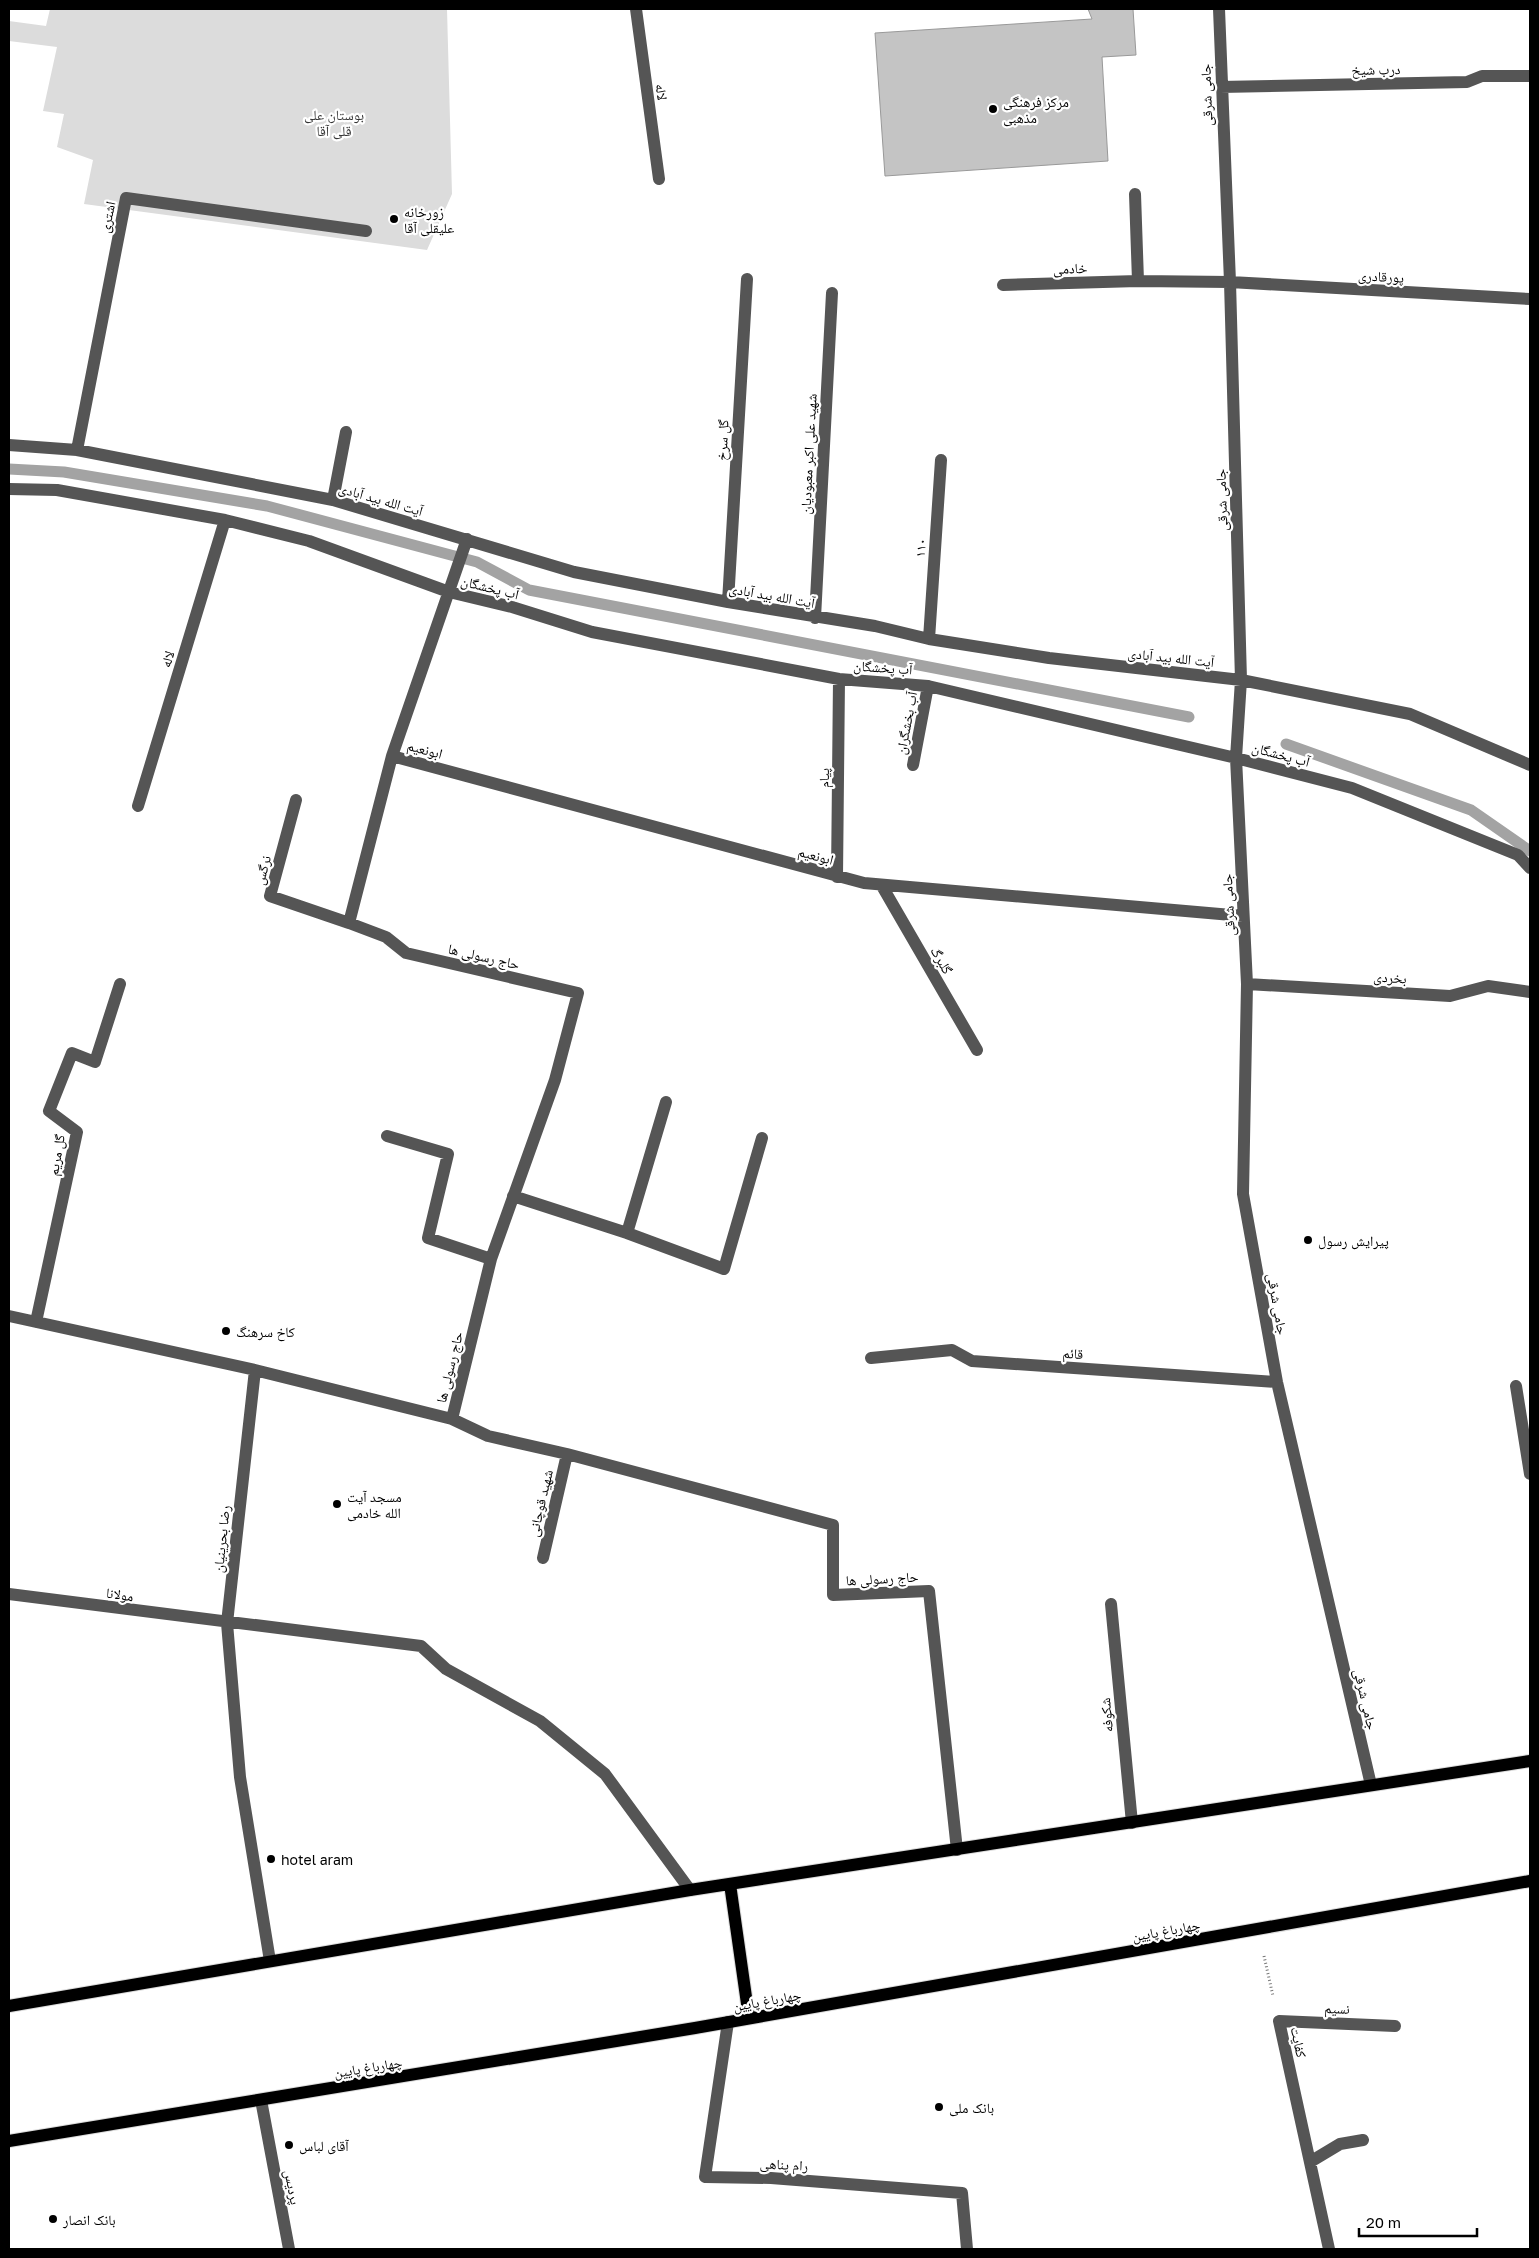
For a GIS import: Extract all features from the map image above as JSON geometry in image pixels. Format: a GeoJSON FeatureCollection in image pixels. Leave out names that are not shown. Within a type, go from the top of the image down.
{"type":"FeatureCollection","features":[{"type":"Feature","properties":{"kind":"main road"},"geometry":{"type":"LineString","coordinates":[[9,2006],[690,1890],[1530,1761]]}},
{"type":"Feature","properties":{"kind":"main road","name":"چهارباغ پایین"},"geometry":{"type":"LineString","coordinates":[[9,2141],[728,2022],[1530,1882]]}},
{"type":"Feature","properties":{"kind":"main road"},"geometry":{"type":"LineString","coordinates":[[730,1884],[750,2018]]}},
{"type":"Feature","properties":{"kind":"street","name":"لاله"},"geometry":{"type":"LineString","coordinates":[[636,9],[659,180]]}},
{"type":"Feature","properties":{"kind":"street","name":"جامی شرقی"},"geometry":{"type":"LineString","coordinates":[[1219,9],[1220,87],[1230,282],[1240,680],[1236,758],[1247,984],[1243,1194],[1277,1382],[1371,1785]]}},
{"type":"Feature","properties":{"kind":"street","name":"درب شیخ"},"geometry":{"type":"LineString","coordinates":[[1220,87],[1467,82],[1482,76],[1530,76]]}},
{"type":"Feature","properties":{"kind":"street"},"geometry":{"type":"LineString","coordinates":[[1135,194],[1138,281]]}},
{"type":"Feature","properties":{"kind":"street","name":"اشتری"},"geometry":{"type":"LineString","coordinates":[[77,450],[126,198],[366,232]]}},
{"type":"Feature","properties":{"kind":"street","name":"گل سرخ"},"geometry":{"type":"LineString","coordinates":[[728,602],[747,279]]}},
{"type":"Feature","properties":{"kind":"street","name":"خادمی"},"geometry":{"type":"LineString","coordinates":[[1003,285],[1138,281],[1230,282]]}},
{"type":"Feature","properties":{"kind":"street","name":"پورقادری"},"geometry":{"type":"LineString","coordinates":[[1230,282],[1530,299]]}},
{"type":"Feature","properties":{"kind":"street","name":"شهید علی اکبر معبودیان"},"geometry":{"type":"LineString","coordinates":[[815,618],[832,293]]}},
{"type":"Feature","properties":{"kind":"street"},"geometry":{"type":"LineString","coordinates":[[332,500],[346,432]]}},
{"type":"Feature","properties":{"kind":"street","name":"آیت الله بید آبادی"},"geometry":{"type":"LineString","coordinates":[[9,445],[77,450],[332,500],[574,572],[728,602],[815,618],[875,626],[929,639],[1049,658],[1240,680],[1410,714],[1530,765]]}},
{"type":"Feature","properties":{"kind":"street","name":"۱۱۰"},"geometry":{"type":"LineString","coordinates":[[929,639],[940,460]]}},
{"type":"Feature","properties":{"kind":"street","name":"آب پخشگان"},"geometry":{"type":"LineString","coordinates":[[9,489],[57,490],[225,520],[309,541],[449,592],[512,607],[592,632],[839,679],[928,686],[1236,758],[1352,788],[1518,855],[1530,868]]}},
{"type":"Feature","properties":{"kind":"street","name":"لاله"},"geometry":{"type":"LineString","coordinates":[[138,806],[225,520]]}},
{"type":"Feature","properties":{"kind":"street"},"geometry":{"type":"LineString","coordinates":[[348,923],[392,756],[467,539]]}},
{"type":"Feature","properties":{"kind":"street","name":"پیام"},"geometry":{"type":"LineString","coordinates":[[837,877],[839,679]]}},
{"type":"Feature","properties":{"kind":"street","name":"آب بخشگران"},"geometry":{"type":"LineString","coordinates":[[913,765],[928,686]]}},
{"type":"Feature","properties":{"kind":"street","name":"ابونعیم"},"geometry":{"type":"LineString","coordinates":[[392,756],[837,877],[882,886],[1243,916]]}},
{"type":"Feature","properties":{"kind":"street","name":"نرگس"},"geometry":{"type":"LineString","coordinates":[[296,800],[270,896],[348,923]]}},
{"type":"Feature","properties":{"kind":"street","name":"گلبرگ"},"geometry":{"type":"LineString","coordinates":[[882,886],[977,1050]]}},
{"type":"Feature","properties":{"kind":"street","name":"حاج رسولی ها"},"geometry":{"type":"LineString","coordinates":[[348,923],[386,937],[406,953],[578,993],[555,1080],[491,1259],[452,1419]]}},
{"type":"Feature","properties":{"kind":"street","name":"گل مریم"},"geometry":{"type":"LineString","coordinates":[[36,1322],[77,1132],[50,1111],[72,1053],[95,1062],[120,984]]}},
{"type":"Feature","properties":{"kind":"street","name":"بخردی"},"geometry":{"type":"LineString","coordinates":[[1247,984],[1450,996],[1488,986],[1530,992]]}},
{"type":"Feature","properties":{"kind":"street"},"geometry":{"type":"LineString","coordinates":[[627,1233],[666,1102]]}},
{"type":"Feature","properties":{"kind":"street"},"geometry":{"type":"LineString","coordinates":[[387,1136],[448,1154],[428,1238],[491,1259]]}},
{"type":"Feature","properties":{"kind":"street"},"geometry":{"type":"LineString","coordinates":[[513,1196],[627,1233],[724,1269],[762,1138]]}},
{"type":"Feature","properties":{"kind":"street"},"geometry":{"type":"LineString","coordinates":[[9,1316],[255,1370]]}},
{"type":"Feature","properties":{"kind":"street","name":"قائم"},"geometry":{"type":"LineString","coordinates":[[871,1358],[952,1350],[972,1361],[1277,1382]]}},
{"type":"Feature","properties":{"kind":"street","name":"حاج رسولی ها"},"geometry":{"type":"LineString","coordinates":[[255,1370],[452,1419],[488,1436],[567,1454],[833,1525],[834,1595],[929,1591],[957,1850]]}},
{"type":"Feature","properties":{"kind":"street","name":"رضا بحرینیان"},"geometry":{"type":"LineString","coordinates":[[255,1370],[227,1623],[240,1777],[270,1961]]}},
{"type":"Feature","properties":{"kind":"street"},"geometry":{"type":"LineString","coordinates":[[1516,1386],[1530,1474]]}},
{"type":"Feature","properties":{"kind":"street","name":"شهید قوچانی"},"geometry":{"type":"LineString","coordinates":[[543,1558],[567,1454]]}},
{"type":"Feature","properties":{"kind":"street","name":"مولانا"},"geometry":{"type":"LineString","coordinates":[[9,1594],[227,1623]]}},
{"type":"Feature","properties":{"kind":"street","name":"شکوفه"},"geometry":{"type":"LineString","coordinates":[[1111,1604],[1132,1823]]}},
{"type":"Feature","properties":{"kind":"street"},"geometry":{"type":"LineString","coordinates":[[227,1623],[421,1646],[446,1670],[540,1721],[605,1774],[690,1890]]}},
{"type":"Feature","properties":{"kind":"street","name":"نسیم"},"geometry":{"type":"LineString","coordinates":[[1279,2021],[1395,2026]]}},
{"type":"Feature","properties":{"kind":"street","name":"کفایت"},"geometry":{"type":"LineString","coordinates":[[1279,2021],[1329,2249]]}},
{"type":"Feature","properties":{"kind":"street","name":"رام پناهی"},"geometry":{"type":"LineString","coordinates":[[728,2022],[705,2177],[771,2178],[962,2193],[967,2249]]}},
{"type":"Feature","properties":{"kind":"street","name":"پردیس"},"geometry":{"type":"LineString","coordinates":[[261,2100],[289,2249]]}},
{"type":"Feature","properties":{"kind":"street"},"geometry":{"type":"LineString","coordinates":[[1310,2162],[1340,2144],[1364,2140]]}},
{"type":"Feature","properties":{"kind":"path","name":"کفایت"},"geometry":{"type":"LineString","coordinates":[[1258,1929],[1279,2021]]}},
{"type":"Feature","properties":{"kind":"green space","name":"بوستان علی قلی آقا"},"geometry":{"type":"Polygon","coordinates":[[[50,9],[447,9],[452,194],[427,250],[84,204],[93,160],[57,147],[64,114],[43,111],[57,47],[9,41],[9,21],[46,26],[50,9]]]}},
{"type":"Feature","properties":{"kind":"building","name":"مرکز فرهنگی مذهبی"},"geometry":{"type":"Polygon","coordinates":[[[1088,9],[1133,9],[1136,55],[1102,57],[1108,161],[885,176],[875,33],[1092,19],[1088,9]]]}},
{"type":"Feature","properties":{"kind":"waterway"},"geometry":{"type":"LineString","coordinates":[[9,469],[64,472],[267,506],[477,562],[529,590],[1189,717]]}},
{"type":"Feature","properties":{"kind":"waterway"},"geometry":{"type":"LineString","coordinates":[[1286,744],[1471,810],[1530,851]]}},
{"type":"Feature","properties":{"kind":"place","name":"مرکز فرهنگی مذهبی"},"geometry":{"type":"Point","coordinates":[993,109]}},
{"type":"Feature","properties":{"kind":"place","name":"زورخانه علیقلی آقا"},"geometry":{"type":"Point","coordinates":[394,219]}},
{"type":"Feature","properties":{"kind":"place","name":"پیرایش رسول"},"geometry":{"type":"Point","coordinates":[1308,1240]}},
{"type":"Feature","properties":{"kind":"place","name":"کاخ سرهنگ"},"geometry":{"type":"Point","coordinates":[226,1331]}},
{"type":"Feature","properties":{"kind":"place","name":"مسجد آیت الله خادمی"},"geometry":{"type":"Point","coordinates":[337,1504]}},
{"type":"Feature","properties":{"kind":"place","name":"hotel aram"},"geometry":{"type":"Point","coordinates":[271,1859]}},
{"type":"Feature","properties":{"kind":"place","name":"بانک ملی"},"geometry":{"type":"Point","coordinates":[939,2107]}},
{"type":"Feature","properties":{"kind":"place","name":"آقای لباس"},"geometry":{"type":"Point","coordinates":[289,2145]}},
{"type":"Feature","properties":{"kind":"place","name":"بانک انصار"},"geometry":{"type":"Point","coordinates":[53,2219]}}]}
